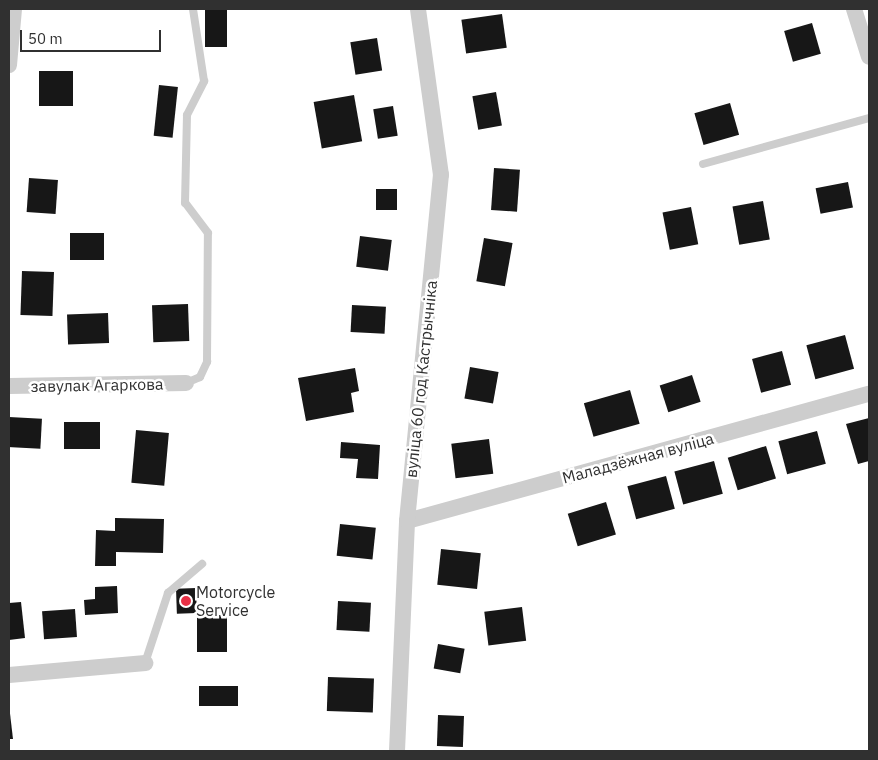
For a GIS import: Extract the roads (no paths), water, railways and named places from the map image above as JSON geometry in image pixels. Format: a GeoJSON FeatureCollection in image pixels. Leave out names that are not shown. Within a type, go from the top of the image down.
{"type":"FeatureCollection","features":[{"type":"Feature","properties":{"kind":"street"},"geometry":{"type":"LineString","coordinates":[[9,65],[10,31],[14,9]]}},
{"type":"Feature","properties":{"kind":"street","name":"вуліца 60 год Кастрычніка"},"geometry":{"type":"LineString","coordinates":[[397,751],[407,521],[441,175],[418,9]]}},
{"type":"Feature","properties":{"kind":"street"},"geometry":{"type":"LineString","coordinates":[[854,9],[869,57]]}},
{"type":"Feature","properties":{"kind":"street","name":"завулак Агаркова"},"geometry":{"type":"LineString","coordinates":[[9,386],[186,383]]}},
{"type":"Feature","properties":{"kind":"street","name":"Маладзёжная вуліца"},"geometry":{"type":"LineString","coordinates":[[407,521],[869,394]]}},
{"type":"Feature","properties":{"kind":"street"},"geometry":{"type":"LineString","coordinates":[[9,674],[145,664]]}},
{"type":"Feature","properties":{"kind":"lane"},"geometry":{"type":"LineString","coordinates":[[186,383],[200,377],[207,362],[208,233],[185,203],[187,115],[204,81],[193,9]]}},
{"type":"Feature","properties":{"kind":"lane"},"geometry":{"type":"LineString","coordinates":[[703,164],[869,118]]}},
{"type":"Feature","properties":{"kind":"lane"},"geometry":{"type":"LineString","coordinates":[[145,664],[168,593],[202,564]]}},
{"type":"Feature","properties":{"kind":"place","name":"Motorcycle Service"},"geometry":{"type":"Point","coordinates":[186,601]}}]}
